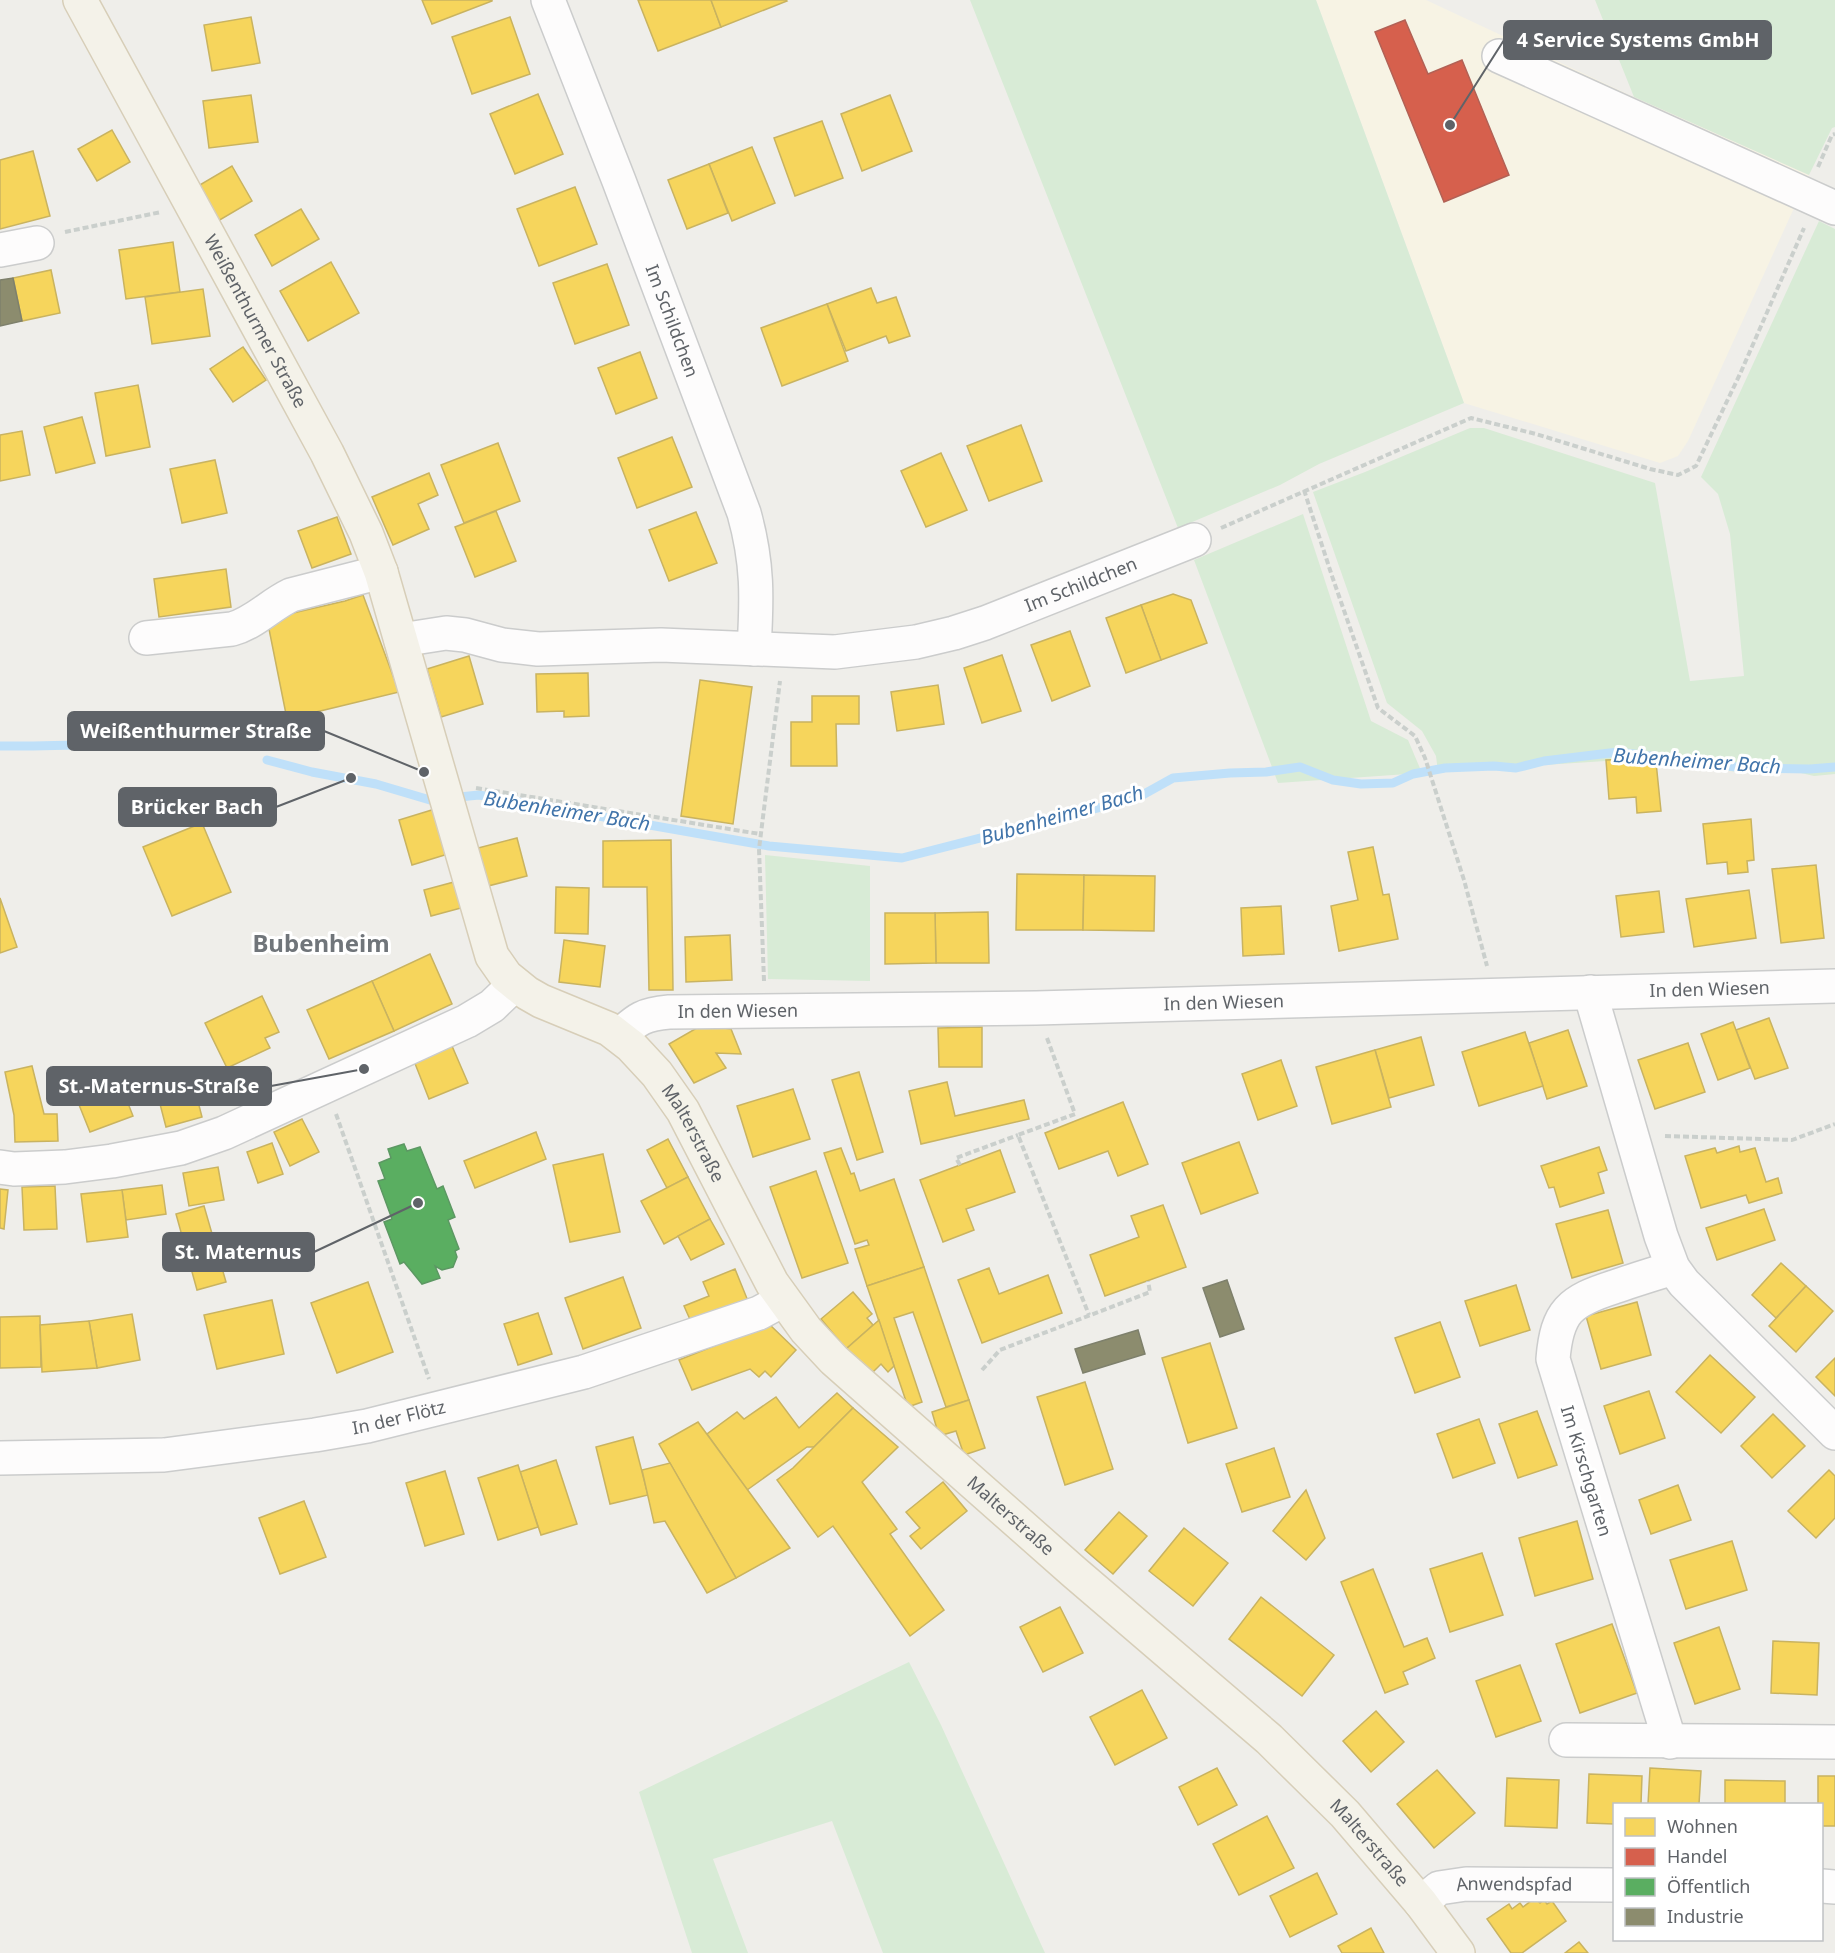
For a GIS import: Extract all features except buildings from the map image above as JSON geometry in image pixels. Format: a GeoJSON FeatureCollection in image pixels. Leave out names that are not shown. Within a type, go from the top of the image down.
{"type":"FeatureCollection","features":[{"type":"Feature","properties":{"kind":"main road","name":"Weißenthurmer Straße"},"geometry":{"type":"LineString","coordinates":[[80,0],[327,453],[366,533],[381,572],[453,815],[488,944],[498,967],[515,984],[541,1001],[600,1024],[619,1036]]}},
{"type":"Feature","properties":{"kind":"main road","name":"Malterstraße"},"geometry":{"type":"LineString","coordinates":[[619,1036],[657,1074],[682,1111],[762,1266],[783,1300],[806,1330],[834,1360],[1074,1572],[1269,1739],[1345,1814],[1421,1902],[1458,1953]]}},
{"type":"Feature","properties":{"kind":"street","name":"Im Schildchen"},"geometry":{"type":"LineString","coordinates":[[548,0],[619,180],[744,513],[751,538],[769,650]]}},
{"type":"Feature","properties":{"kind":"street"},"geometry":{"type":"LineString","coordinates":[[1499,56],[1826,204]]}},
{"type":"Feature","properties":{"kind":"street"},"geometry":{"type":"LineString","coordinates":[[0,250],[37,243]]}},
{"type":"Feature","properties":{"kind":"street","name":"Im Schildchen"},"geometry":{"type":"LineString","coordinates":[[401,640],[446,633],[465,635],[502,645],[538,649],[661,645],[835,652],[864,650],[954,633],[1019,611],[1194,540]]}},
{"type":"Feature","properties":{"kind":"street"},"geometry":{"type":"LineString","coordinates":[[146,638],[244,626],[279,600],[291,595],[381,572]]}},
{"type":"Feature","properties":{"kind":"street"},"geometry":{"type":"LineString","coordinates":[[0,1167],[14,1169],[65,1167],[112,1161],[181,1148],[224,1133],[467,1021],[492,1006],[515,984]]}},
{"type":"Feature","properties":{"kind":"street","name":"In den Wiesen"},"geometry":{"type":"LineString","coordinates":[[619,1036],[635,1021],[656,1013],[1036,1008],[1835,986]]}},
{"type":"Feature","properties":{"kind":"street"},"geometry":{"type":"LineString","coordinates":[[1590,992],[1661,1236],[1673,1268],[1697,1298],[1835,1433]]}},
{"type":"Feature","properties":{"kind":"street","name":"Im Kirschgarten"},"geometry":{"type":"LineString","coordinates":[[1670,1742],[1553,1359],[1555,1339],[1561,1320],[1572,1305],[1587,1295],[1673,1268]]}},
{"type":"Feature","properties":{"kind":"street","name":"In der Flötz"},"geometry":{"type":"LineString","coordinates":[[0,1458],[164,1455],[315,1436],[367,1426],[584,1372],[759,1313],[783,1300]]}},
{"type":"Feature","properties":{"kind":"street"},"geometry":{"type":"LineString","coordinates":[[1566,1740],[1835,1742]]}},
{"type":"Feature","properties":{"kind":"street","name":"Anwendspfad"},"geometry":{"type":"LineString","coordinates":[[1421,1902],[1439,1888],[1466,1884],[1613,1885]]}},
{"type":"Feature","properties":{"kind":"path"},"geometry":{"type":"LineString","coordinates":[[1194,540],[1471,418],[1536,434],[1678,475],[1696,466],[1826,204]]}},
{"type":"Feature","properties":{"kind":"path"},"geometry":{"type":"LineString","coordinates":[[37,243],[39,238],[191,206]]}},
{"type":"Feature","properties":{"kind":"path"},"geometry":{"type":"LineString","coordinates":[[1304,490],[1378,708],[1415,736],[1425,758],[1486,955],[1492,995]]}},
{"type":"Feature","properties":{"kind":"path"},"geometry":{"type":"LineString","coordinates":[[766,1012],[759,849],[769,650]]}},
{"type":"Feature","properties":{"kind":"path"},"geometry":{"type":"LineString","coordinates":[[443,782],[760,836]]}},
{"type":"Feature","properties":{"kind":"path"},"geometry":{"type":"LineString","coordinates":[[960,1165],[956,1158],[1075,1114],[1036,1008]]}},
{"type":"Feature","properties":{"kind":"path"},"geometry":{"type":"LineString","coordinates":[[326,1087],[439,1408]]}},
{"type":"Feature","properties":{"kind":"path"},"geometry":{"type":"LineString","coordinates":[[1633,1135],[1792,1140],[1835,1124]]}},
{"type":"Feature","properties":{"kind":"path"},"geometry":{"type":"LineString","coordinates":[[1018,1135],[1089,1315]]}},
{"type":"Feature","properties":{"kind":"path"},"geometry":{"type":"LineString","coordinates":[[982,1370],[1000,1350],[1150,1292],[1148,1281]]}},
{"type":"Feature","properties":{"kind":"shaded area"},"geometry":{"type":"Polygon","coordinates":[[[1316,0],[1426,0],[1809,175],[1688,441],[1678,456],[1660,463],[1464,403],[1316,0]]]}},
{"type":"Feature","properties":{"kind":"green space"},"geometry":{"type":"Polygon","coordinates":[[[970,0],[1316,0],[1464,403],[1319,464],[1280,485],[1178,528],[970,0]]]}},
{"type":"Feature","properties":{"kind":"green space"},"geometry":{"type":"Polygon","coordinates":[[[1595,0],[1835,0],[1835,127],[1832,128],[1809,175],[1634,97],[1595,0]]]}},
{"type":"Feature","properties":{"kind":"green space"},"geometry":{"type":"Polygon","coordinates":[[[1819,221],[1835,229],[1835,774],[1814,776],[1792,771],[1746,773],[1636,759],[1438,772],[1436,756],[1422,731],[1387,703],[1313,492],[1470,428],[1484,428],[1655,483],[1690,681],[1744,676],[1730,534],[1718,494],[1701,477],[1819,221]]]}},
{"type":"Feature","properties":{"kind":"green space"},"geometry":{"type":"Polygon","coordinates":[[[1303,514],[1371,721],[1408,740],[1422,773],[1278,783],[1194,560],[1303,514]]]}},
{"type":"Feature","properties":{"kind":"green space"},"geometry":{"type":"Polygon","coordinates":[[[765,855],[870,866],[870,981],[768,979],[765,855]]]}},
{"type":"Feature","properties":{"kind":"green space"},"geometry":{"type":"Polygon","coordinates":[[[909,1662],[941,1725],[1045,1953],[883,1953],[832,1821],[713,1859],[748,1953],[692,1953],[639,1792],[909,1662]]]}},
{"type":"Feature","properties":{"kind":"waterway"},"geometry":{"type":"LineString","coordinates":[[0,746],[170,742]]}},
{"type":"Feature","properties":{"kind":"waterway","name":"Bubenheimer Bach"},"geometry":{"type":"LineString","coordinates":[[267,760],[312,772],[376,784],[430,800],[479,795],[769,846],[902,858],[1137,798],[1173,778],[1266,772],[1300,767],[1333,780],[1361,784],[1393,783],[1413,774],[1445,768],[1494,766],[1516,768],[1544,761],[1618,752],[1744,768],[1835,767]]}},
{"type":"Feature","properties":{"kind":"place","name":"4 Service Systems GmbH"},"geometry":{"type":"Point","coordinates":[1450,125]}},
{"type":"Feature","properties":{"kind":"place","name":"Weißenthurmer Straße"},"geometry":{"type":"Point","coordinates":[424,772]}},
{"type":"Feature","properties":{"kind":"place","name":"Brücker Bach"},"geometry":{"type":"Point","coordinates":[351,778]}},
{"type":"Feature","properties":{"kind":"place","name":"St.-Maternus-Straße"},"geometry":{"type":"Point","coordinates":[364,1069]}},
{"type":"Feature","properties":{"kind":"place","name":"St. Maternus"},"geometry":{"type":"Point","coordinates":[418,1203]}},
{"type":"Feature","properties":{"kind":"district","name":"Bubenheim"},"geometry":{"type":"Point","coordinates":[321,944]}}]}
